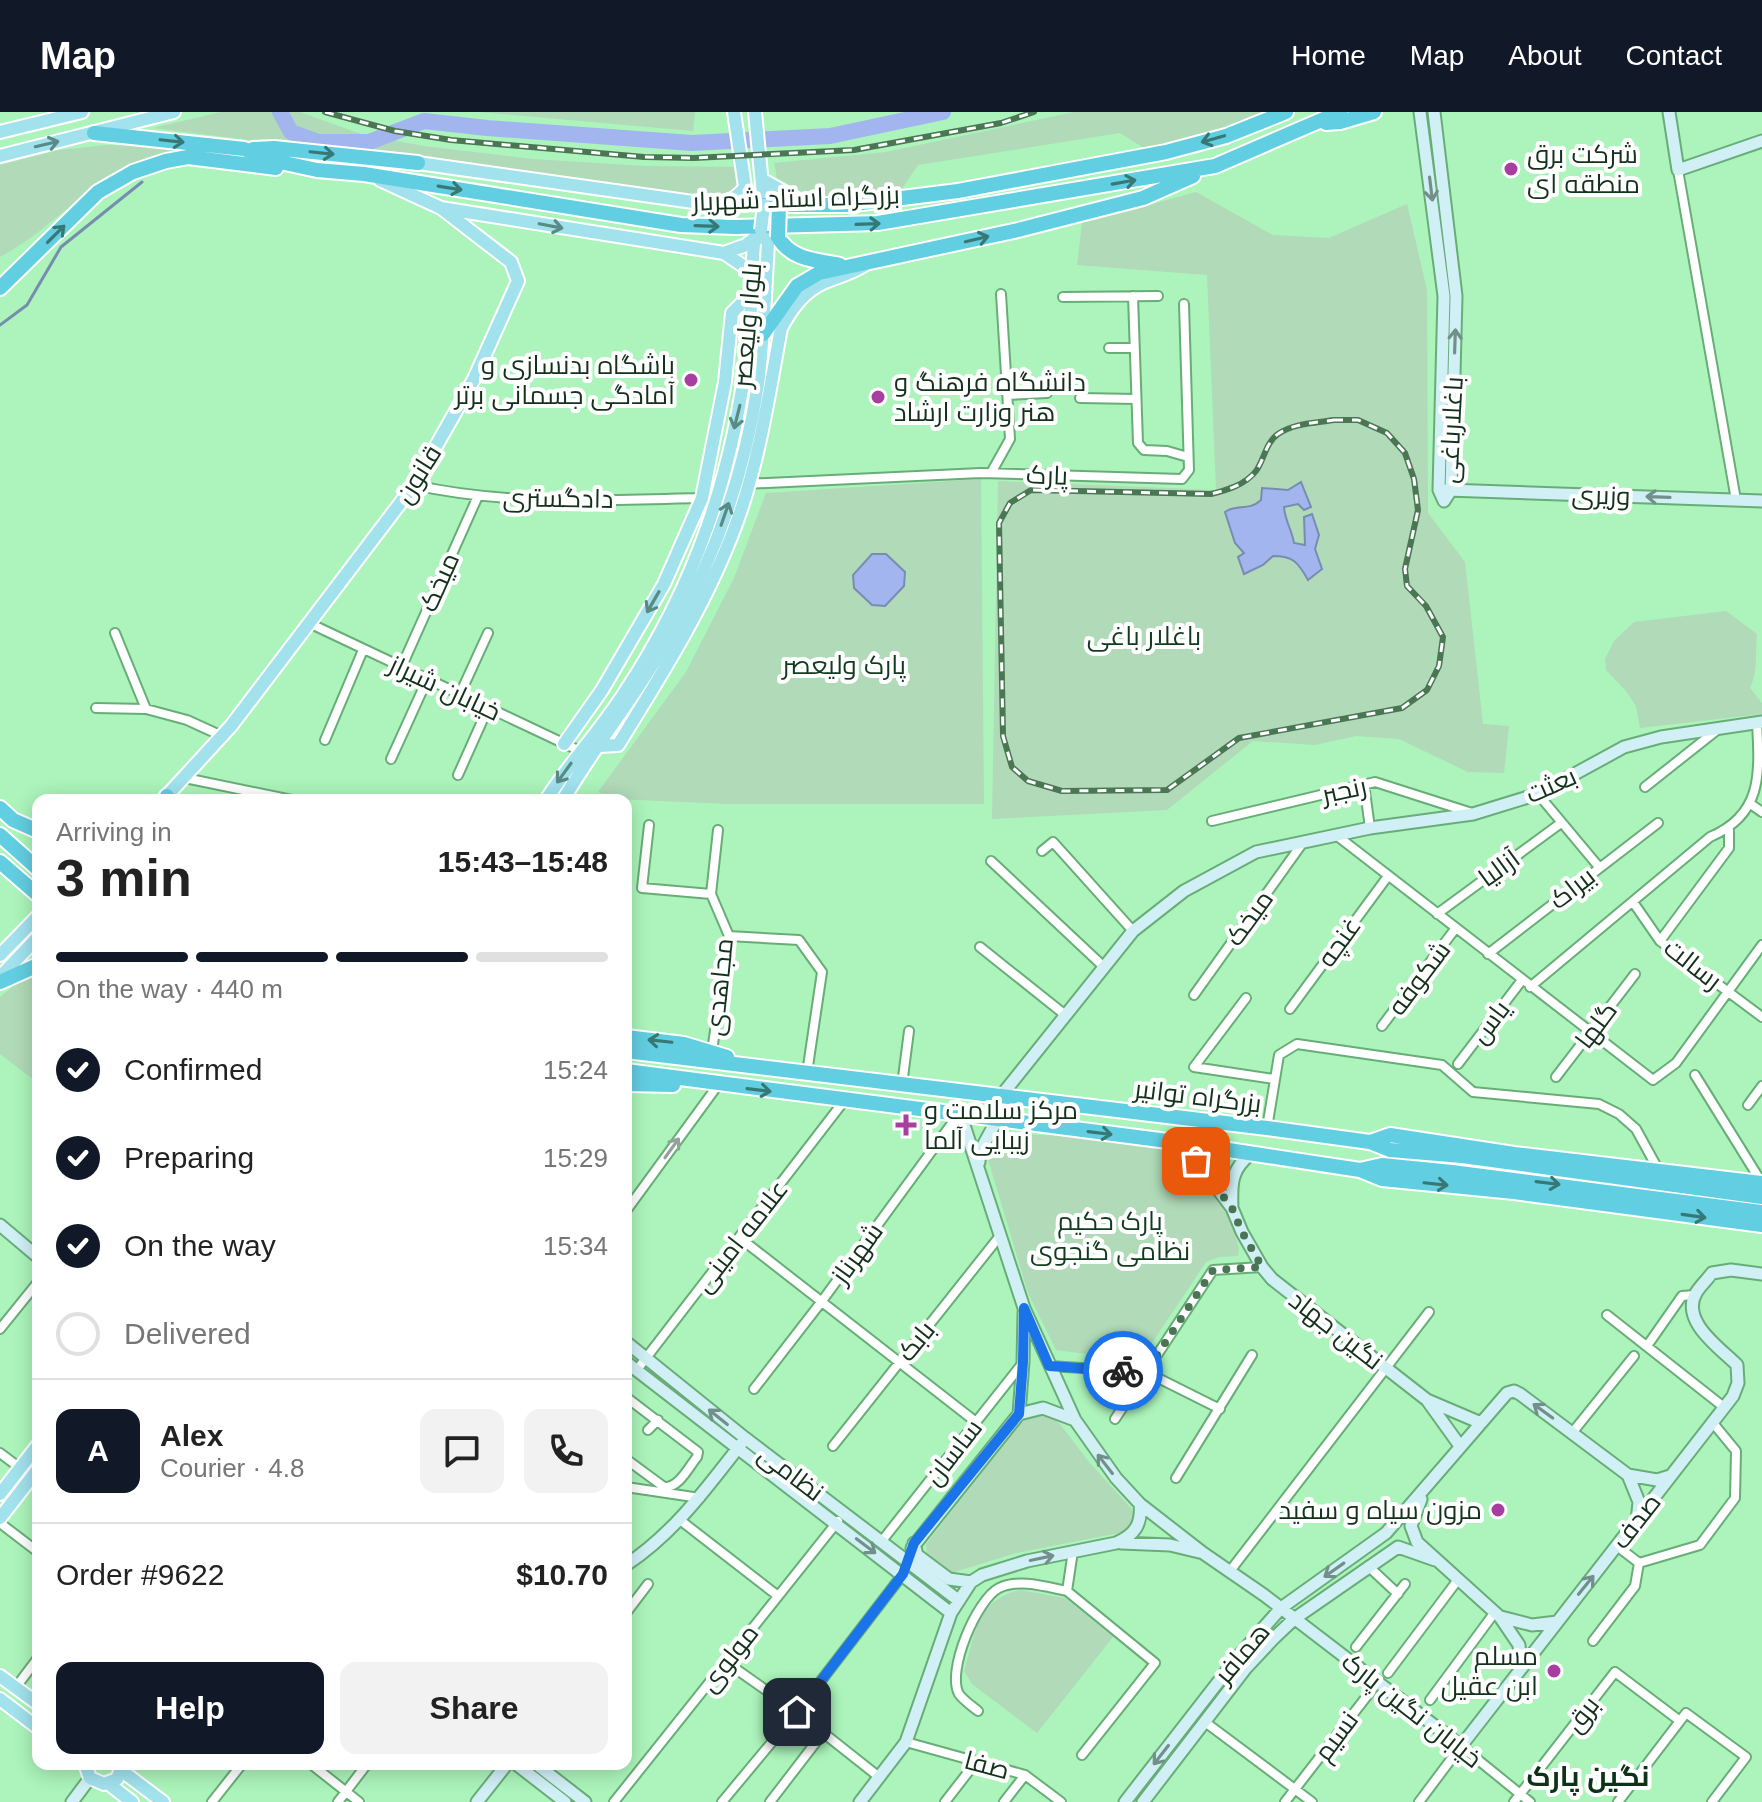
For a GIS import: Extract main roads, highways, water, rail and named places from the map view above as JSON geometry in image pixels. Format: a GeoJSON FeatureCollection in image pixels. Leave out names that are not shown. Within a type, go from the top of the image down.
{"type":"FeatureCollection","features":[{"type":"Feature","properties":{"kind":"highway","name":"بزرگراه استاد شهریار"},"geometry":{"type":"LineString","coordinates":[[771,205],[846,205],[958,191],[1166,152],[1226,136],[1286,112]]}},
{"type":"Feature","properties":{"kind":"highway","name":"بزرگراه استاد شهریار"},"geometry":{"type":"LineString","coordinates":[[244,149],[271,160],[317,170],[370,175],[651,222],[735,227],[898,221],[1215,166],[1340,112]]}},
{"type":"Feature","properties":{"kind":"highway"},"geometry":{"type":"LineString","coordinates":[[1318,123],[1340,122],[1374,112]]}},
{"type":"Feature","properties":{"kind":"highway","name":"بزرگراه استاد شهریار"},"geometry":{"type":"LineString","coordinates":[[94,133],[418,163]]}},
{"type":"Feature","properties":{"kind":"highway"},"geometry":{"type":"LineString","coordinates":[[0,286],[15,275],[98,192],[133,172],[188,157],[293,170],[317,170]]}},
{"type":"Feature","properties":{"kind":"highway"},"geometry":{"type":"LineString","coordinates":[[763,334],[797,286],[819,273],[1143,198],[1215,166]]}},
{"type":"Feature","properties":{"kind":"highway"},"geometry":{"type":"LineString","coordinates":[[771,205],[783,247],[795,255],[845,266]]}},
{"type":"Feature","properties":{"kind":"highway"},"geometry":{"type":"LineString","coordinates":[[0,808],[13,820],[32,828]]}},
{"type":"Feature","properties":{"kind":"highway"},"geometry":{"type":"LineString","coordinates":[[0,835],[32,864]]}},
{"type":"Feature","properties":{"kind":"highway"},"geometry":{"type":"LineString","coordinates":[[0,862],[32,890]]}},
{"type":"Feature","properties":{"kind":"highway"},"geometry":{"type":"LineString","coordinates":[[0,979],[32,967]]}},
{"type":"Feature","properties":{"kind":"highway"},"geometry":{"type":"LineString","coordinates":[[632,1038],[684,1044],[746,1064]]}},
{"type":"Feature","properties":{"kind":"highway","name":"بزرگراه توانیر"},"geometry":{"type":"LineString","coordinates":[[632,1052],[1267,1128],[1370,1142],[1390,1150],[1462,1156],[1762,1197]]}},
{"type":"Feature","properties":{"kind":"highway","name":"بزرگراه توانیر"},"geometry":{"type":"LineString","coordinates":[[632,1072],[1183,1143],[1360,1170],[1382,1165],[1452,1172],[1762,1212]]}},
{"type":"Feature","properties":{"kind":"highway"},"geometry":{"type":"LineString","coordinates":[[632,1085],[714,1084]]}},
{"type":"Feature","properties":{"kind":"highway"},"geometry":{"type":"LineString","coordinates":[[1370,1142],[1390,1135],[1762,1183]]}},
{"type":"Feature","properties":{"kind":"highway"},"geometry":{"type":"LineString","coordinates":[[1360,1170],[1382,1179],[1514,1192],[1762,1225]]}},
{"type":"Feature","properties":{"kind":"main road"},"geometry":{"type":"LineString","coordinates":[[0,132],[82,112]]}},
{"type":"Feature","properties":{"kind":"main road"},"geometry":{"type":"LineString","coordinates":[[0,156],[174,112]]}},
{"type":"Feature","properties":{"kind":"main road"},"geometry":{"type":"LineString","coordinates":[[418,163],[700,203],[725,203],[738,197],[745,187],[734,112]]}},
{"type":"Feature","properties":{"kind":"main road"},"geometry":{"type":"LineString","coordinates":[[724,253],[746,245],[761,230],[771,205],[763,180],[755,112]]}},
{"type":"Feature","properties":{"kind":"main road","name":"باغلارباغی"},"geometry":{"type":"LineString","coordinates":[[1420,112],[1450,296]]}},
{"type":"Feature","properties":{"kind":"main road","name":"باغلارباغی"},"geometry":{"type":"LineString","coordinates":[[1434,112],[1450,296],[1445,490]]}},
{"type":"Feature","properties":{"kind":"main road"},"geometry":{"type":"LineString","coordinates":[[1669,112],[1678,170],[1762,141]]}},
{"type":"Feature","properties":{"kind":"main road"},"geometry":{"type":"LineString","coordinates":[[370,175],[441,208],[724,253],[752,272]]}},
{"type":"Feature","properties":{"kind":"main road"},"geometry":{"type":"LineString","coordinates":[[763,180],[808,206]]}},
{"type":"Feature","properties":{"kind":"main road","name":"قانون"},"geometry":{"type":"LineString","coordinates":[[170,794],[222,736],[311,624],[414,485],[474,379],[518,281],[511,262],[441,208]]}},
{"type":"Feature","properties":{"kind":"main road","name":"بلوار ولیعصر"},"geometry":{"type":"LineString","coordinates":[[550,794],[624,694],[687,585],[701,548],[720,490],[741,402],[749,344],[754,244],[761,230]]}},
{"type":"Feature","properties":{"kind":"main road","name":"بلوار ولیعصر"},"geometry":{"type":"LineString","coordinates":[[567,794],[633,699],[695,590],[742,484],[763,334],[768,243],[761,230]]}},
{"type":"Feature","properties":{"kind":"main road"},"geometry":{"type":"LineString","coordinates":[[742,484],[781,328],[790,312],[812,289],[851,274],[869,261]]}},
{"type":"Feature","properties":{"kind":"main road"},"geometry":{"type":"LineString","coordinates":[[564,744],[602,690],[664,584],[702,498],[725,382],[732,313],[751,294]]}},
{"type":"Feature","properties":{"kind":"main road","name":"وزیری"},"geometry":{"type":"LineString","coordinates":[[1445,490],[1762,501]]}},
{"type":"Feature","properties":{"kind":"main road","name":"بعثت"},"geometry":{"type":"LineString","coordinates":[[1001,1096],[1133,931],[1184,891],[1256,852],[1370,828],[1473,814],[1538,794],[1624,747],[1661,737],[1759,723]]}},
{"type":"Feature","properties":{"kind":"main road"},"geometry":{"type":"LineString","coordinates":[[0,955],[32,922]]}},
{"type":"Feature","properties":{"kind":"main road"},"geometry":{"type":"LineString","coordinates":[[0,979],[32,944]]}},
{"type":"Feature","properties":{"kind":"main road","name":"خیابان نگین پارک"},"geometry":{"type":"LineString","coordinates":[[959,1116],[1024,1308],[1075,1420],[1101,1459],[1140,1504],[1461,1746]]}},
{"type":"Feature","properties":{"kind":"main road"},"geometry":{"type":"LineString","coordinates":[[978,1167],[980,1151],[997,1120]]}},
{"type":"Feature","properties":{"kind":"main road","name":"نگین جهاد"},"geometry":{"type":"LineString","coordinates":[[1183,1143],[1232,1208],[1262,1267],[1287,1291],[1427,1400]]}},
{"type":"Feature","properties":{"kind":"main road"},"geometry":{"type":"LineString","coordinates":[[1232,1208],[1234,1171],[1252,1153]]}},
{"type":"Feature","properties":{"kind":"main road"},"geometry":{"type":"LineString","coordinates":[[0,1225],[32,1252]]}},
{"type":"Feature","properties":{"kind":"main road","name":"صدف"},"geometry":{"type":"LineString","coordinates":[[1461,1746],[1725,1408],[1738,1383],[1737,1365],[1696,1323],[1692,1308],[1694,1295],[1712,1273],[1731,1270],[1762,1274]]}},
{"type":"Feature","properties":{"kind":"main road"},"geometry":{"type":"LineString","coordinates":[[903,1574],[914,1543],[1019,1414],[1024,1308]]}},
{"type":"Feature","properties":{"kind":"main road","name":"نظامی"},"geometry":{"type":"LineString","coordinates":[[632,1347],[745,1438],[958,1600]]}},
{"type":"Feature","properties":{"kind":"main road","name":"نظامی"},"geometry":{"type":"LineString","coordinates":[[632,1367],[951,1613]]}},
{"type":"Feature","properties":{"kind":"main road"},"geometry":{"type":"LineString","coordinates":[[1521,1668],[1519,1645],[1498,1615],[1417,1542],[1411,1526],[1424,1491],[1507,1393],[1514,1391],[1628,1475],[1657,1480],[1671,1476]]}},
{"type":"Feature","properties":{"kind":"main road"},"geometry":{"type":"LineString","coordinates":[[1427,1400],[1481,1423]]}},
{"type":"Feature","properties":{"kind":"main road"},"geometry":{"type":"LineString","coordinates":[[1427,1400],[1460,1446]]}},
{"type":"Feature","properties":{"kind":"main road"},"geometry":{"type":"LineString","coordinates":[[1019,1414],[1043,1408],[1075,1420]]}},
{"type":"Feature","properties":{"kind":"main road"},"geometry":{"type":"LineString","coordinates":[[632,1560],[680,1520],[745,1438]]}},
{"type":"Feature","properties":{"kind":"main road"},"geometry":{"type":"LineString","coordinates":[[14,1500],[1,1492],[32,1453]]}},
{"type":"Feature","properties":{"kind":"main road"},"geometry":{"type":"LineString","coordinates":[[1628,1475],[1639,1502],[1637,1523]]}},
{"type":"Feature","properties":{"kind":"main road"},"geometry":{"type":"LineString","coordinates":[[0,1520],[32,1477]]}},
{"type":"Feature","properties":{"kind":"main road","name":"همافر"},"geometry":{"type":"LineString","coordinates":[[1125,1802],[1236,1659],[1281,1608],[1386,1533],[1424,1491]]}},
{"type":"Feature","properties":{"kind":"main road"},"geometry":{"type":"LineString","coordinates":[[860,1802],[906,1742],[951,1613],[971,1582],[982,1575],[1027,1561],[1128,1538],[1137,1529],[1141,1516],[1140,1504]]}},
{"type":"Feature","properties":{"kind":"main road"},"geometry":{"type":"LineString","coordinates":[[914,1543],[917,1555],[949,1579],[971,1582]]}},
{"type":"Feature","properties":{"kind":"main road"},"geometry":{"type":"LineString","coordinates":[[1116,1543],[1170,1545],[1203,1553]]}},
{"type":"Feature","properties":{"kind":"main road","name":"همافر"},"geometry":{"type":"LineString","coordinates":[[1145,1801],[1246,1668],[1294,1619],[1398,1547],[1435,1560]]}},
{"type":"Feature","properties":{"kind":"main road"},"geometry":{"type":"LineString","coordinates":[[1498,1615],[1532,1625],[1557,1622]]}},
{"type":"Feature","properties":{"kind":"main road"},"geometry":{"type":"LineString","coordinates":[[0,1676],[32,1699]]}},
{"type":"Feature","properties":{"kind":"main road"},"geometry":{"type":"LineString","coordinates":[[1,1703],[32,1724]]}},
{"type":"Feature","properties":{"kind":"main road"},"geometry":{"type":"LineString","coordinates":[[1194,1714],[1205,1722]]}},
{"type":"Feature","properties":{"kind":"main road"},"geometry":{"type":"LineString","coordinates":[[87,1770],[90,1778],[109,1784],[132,1802]]}},
{"type":"Feature","properties":{"kind":"main road"},"geometry":{"type":"LineString","coordinates":[[109,1784],[117,1779],[122,1770]]}},
{"type":"Feature","properties":{"kind":"main road"},"geometry":{"type":"LineString","coordinates":[[126,1770],[163,1802]]}},
{"type":"Feature","properties":{"kind":"main road"},"geometry":{"type":"LineString","coordinates":[[477,1802],[502,1770]]}},
{"type":"Feature","properties":{"kind":"main road"},"geometry":{"type":"LineString","coordinates":[[524,1770],[565,1802]]}},
{"type":"Feature","properties":{"kind":"main road"},"geometry":{"type":"LineString","coordinates":[[544,1770],[585,1802]]}},
{"type":"Feature","properties":{"kind":"main road"},"geometry":{"type":"LineString","coordinates":[[72,1802],[90,1778]]}},
{"type":"Feature","properties":{"kind":"water"},"geometry":{"type":"Polygon","coordinates":[[[1301,482],[1311,507],[1304,510],[1298,504],[1284,507],[1286,517],[1294,543],[1305,545],[1304,517],[1312,514],[1319,535],[1315,549],[1322,569],[1308,580],[1294,561],[1273,556],[1244,574],[1238,557],[1244,553],[1235,543],[1225,512],[1256,504],[1261,500],[1262,488],[1288,490],[1301,482]]]}},
{"type":"Feature","properties":{"kind":"water"},"geometry":{"type":"Polygon","coordinates":[[[872,554],[886,554],[905,572],[904,586],[885,606],[872,605],[854,588],[853,575],[872,554]]]}},
{"type":"Feature","properties":{"kind":"waterway"},"geometry":{"type":"LineString","coordinates":[[280,112],[291,132],[318,142],[369,142],[424,121],[692,143],[830,136],[943,112]]}},
{"type":"Feature","properties":{"kind":"waterway"},"geometry":{"type":"LineString","coordinates":[[0,325],[27,305],[61,247],[142,182]]}},
{"type":"Feature","properties":{"kind":"railway"},"geometry":{"type":"LineString","coordinates":[[325,112],[395,131],[451,140],[644,157],[694,158],[854,150],[1001,123],[1034,112]]}},
{"type":"Feature","properties":{"kind":"railway"},"geometry":{"type":"LineString","coordinates":[[1334,420],[1358,420],[1387,433],[1405,453],[1414,479],[1418,510],[1405,569],[1407,586],[1426,606],[1443,637],[1439,666],[1427,690],[1402,708],[1239,738],[1167,790],[1062,791],[1028,781],[1012,767],[1003,736],[999,523],[1010,503],[1031,490],[1211,494],[1252,476],[1271,442],[1284,430],[1334,420]]}},
{"type":"Feature","properties":{"kind":"place","name":"شرکت برق منطقه ای"},"geometry":{"type":"Point","coordinates":[1511,169]}},
{"type":"Feature","properties":{"kind":"place","name":"باشگاه بدنسازی و آمادگی جسمانی برتر"},"geometry":{"type":"Point","coordinates":[691,380]}},
{"type":"Feature","properties":{"kind":"place","name":"دانشگاه فرهنگ و هنر وزارت ارشاد"},"geometry":{"type":"Point","coordinates":[878,397]}},
{"type":"Feature","properties":{"kind":"place","name":"مرکز سلامت و زیبایی آلما"},"geometry":{"type":"Point","coordinates":[906,1125]}},
{"type":"Feature","properties":{"kind":"place","name":"مزون سیاه و سفید"},"geometry":{"type":"Point","coordinates":[1498,1510]}},
{"type":"Feature","properties":{"kind":"place","name":"مسلم ابن عقیل"},"geometry":{"type":"Point","coordinates":[1554,1671]}},
{"type":"Feature","properties":{"kind":"district","name":"نگین پارک"},"geometry":{"type":"Point","coordinates":[1588,1776]}},
{"type":"Feature","properties":{"kind":"park label","name":"باغلار باغی"},"geometry":{"type":"Point","coordinates":[1144,636]}},
{"type":"Feature","properties":{"kind":"park label","name":"پارک ولیعصر"},"geometry":{"type":"Point","coordinates":[844,665]}},
{"type":"Feature","properties":{"kind":"park label","name":"پارک حکیم نظامی گنجوی"},"geometry":{"type":"Point","coordinates":[1110,1236]}}]}
